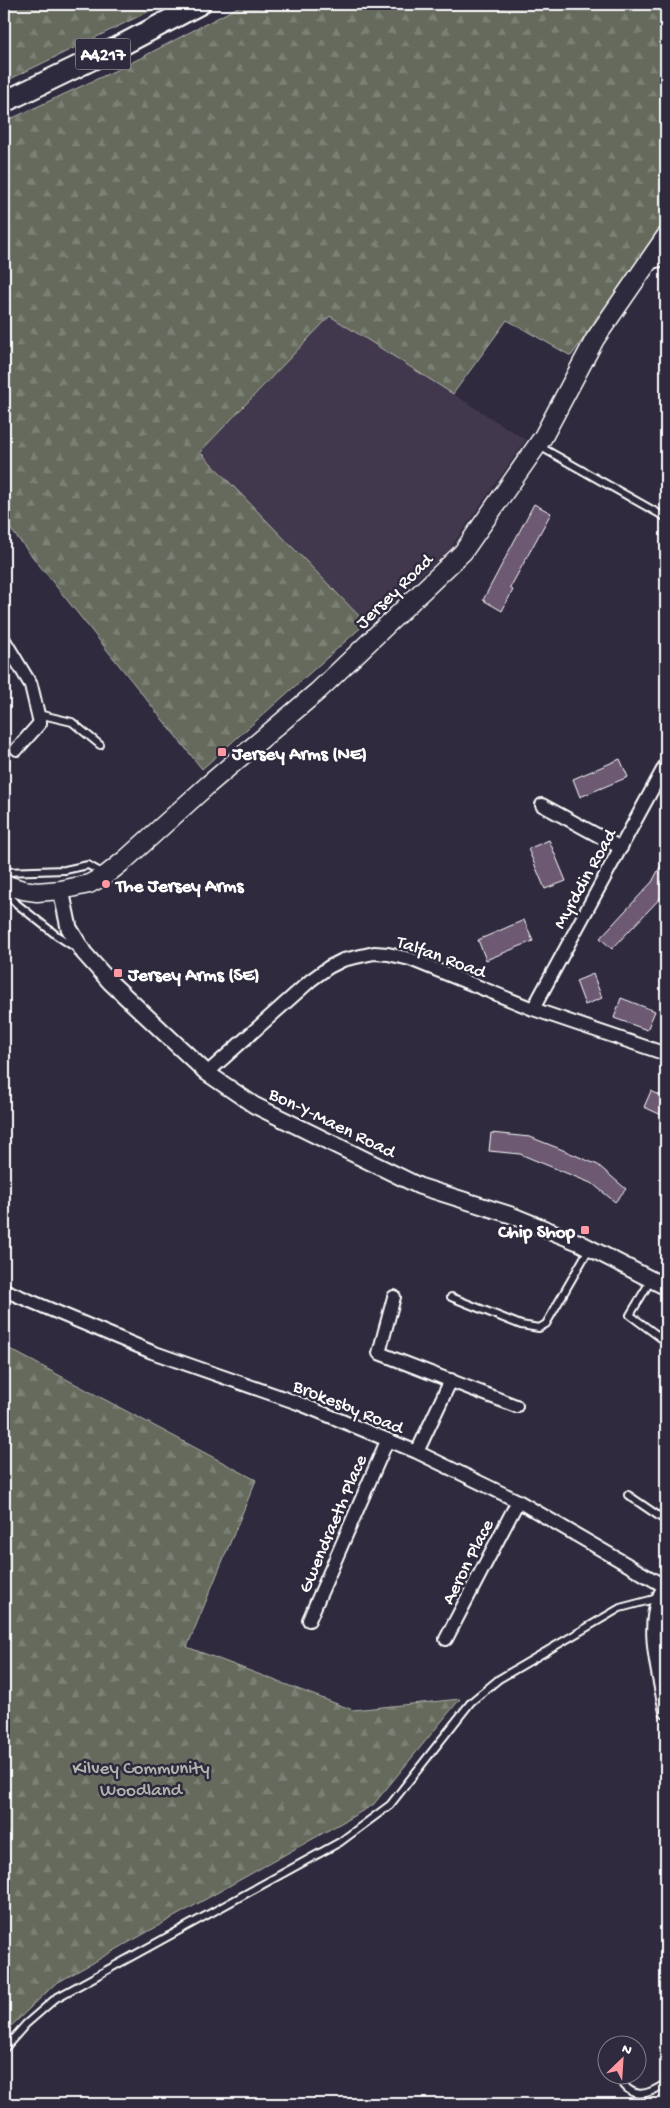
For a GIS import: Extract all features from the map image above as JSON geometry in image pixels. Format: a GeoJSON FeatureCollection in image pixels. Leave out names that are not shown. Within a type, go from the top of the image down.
{"type":"FeatureCollection","features":[{"type":"Feature","properties":{"kind":"main road","name":"A4217"},"geometry":{"type":"LineString","coordinates":[[4,102],[118,47],[200,4]]}},
{"type":"Feature","properties":{"kind":"main road","name":"Jersey Road"},"geometry":{"type":"LineString","coordinates":[[5,880],[37,892],[61,890],[89,884],[106,875],[318,691],[463,552],[538,445],[595,339],[666,236]]}},
{"type":"Feature","properties":{"kind":"street"},"geometry":{"type":"LineString","coordinates":[[647,263],[666,259]]}},
{"type":"Feature","properties":{"kind":"street"},"geometry":{"type":"LineString","coordinates":[[4,640],[31,685],[40,724],[17,749]]}},
{"type":"Feature","properties":{"kind":"street","name":"Myrddin Road"},"geometry":{"type":"LineString","coordinates":[[533,1009],[666,764]]}},
{"type":"Feature","properties":{"kind":"street"},"geometry":{"type":"LineString","coordinates":[[542,805],[621,848]]}},
{"type":"Feature","properties":{"kind":"street","name":"Bon-Y-Maen Road"},"geometry":{"type":"LineString","coordinates":[[61,890],[70,928],[84,952],[110,982],[207,1073],[254,1105],[419,1186],[511,1215],[590,1248],[652,1278],[666,1287]]}},
{"type":"Feature","properties":{"kind":"street","name":"Talfan Road"},"geometry":{"type":"LineString","coordinates":[[207,1073],[311,980],[329,967],[358,956],[374,953],[410,959],[533,1009],[666,1054]]}},
{"type":"Feature","properties":{"kind":"street","name":"Brokesby Road"},"geometry":{"type":"LineString","coordinates":[[4,1290],[152,1352],[298,1403],[417,1452],[518,1501],[665,1585]]}},
{"type":"Feature","properties":{"kind":"street"},"geometry":{"type":"LineString","coordinates":[[394,1297],[379,1353],[516,1406]]}},
{"type":"Feature","properties":{"kind":"street"},"geometry":{"type":"LineString","coordinates":[[417,1452],[451,1380]]}},
{"type":"Feature","properties":{"kind":"street","name":"Gwendraeth Place"},"geometry":{"type":"LineString","coordinates":[[310,1620],[387,1441]]}},
{"type":"Feature","properties":{"kind":"street","name":"Aeron Place"},"geometry":{"type":"LineString","coordinates":[[446,1639],[518,1501]]}},
{"type":"Feature","properties":{"kind":"street"},"geometry":{"type":"LineString","coordinates":[[665,1585],[658,1598],[652,1633],[666,1712]]}},
{"type":"Feature","properties":{"kind":"lane"},"geometry":{"type":"LineString","coordinates":[[538,445],[665,517]]}},
{"type":"Feature","properties":{"kind":"lane"},"geometry":{"type":"LineString","coordinates":[[38,714],[72,722],[100,745]]}},
{"type":"Feature","properties":{"kind":"lane"},"geometry":{"type":"LineString","coordinates":[[84,952],[56,935],[17,904],[12,899],[5,880],[88,865],[106,875]]}},
{"type":"Feature","properties":{"kind":"lane"},"geometry":{"type":"LineString","coordinates":[[451,1297],[521,1325],[539,1328],[546,1324],[590,1248]]}},
{"type":"Feature","properties":{"kind":"lane"},"geometry":{"type":"LineString","coordinates":[[652,1278],[630,1315],[665,1342]]}},
{"type":"Feature","properties":{"kind":"lane"},"geometry":{"type":"LineString","coordinates":[[628,1495],[666,1521]]}},
{"type":"Feature","properties":{"kind":"lane"},"geometry":{"type":"LineString","coordinates":[[4,2049],[26,2024],[56,1998],[340,1842],[390,1805],[471,1702],[499,1679],[620,1608],[658,1598]]}},
{"type":"Feature","properties":{"kind":"lane"},"geometry":{"type":"LineString","coordinates":[[625,2086],[628,2090],[637,2094],[646,2094],[666,2083]]}},
{"type":"Feature","properties":{"kind":"shaded area"},"geometry":{"type":"Polygon","coordinates":[[[330,316],[526,440],[449,550],[366,623],[200,453],[330,316]]]}},
{"type":"Feature","properties":{"kind":"green space"},"geometry":{"type":"Polygon","coordinates":[[[4,4],[164,4],[4,82],[4,4]]]}},
{"type":"Feature","properties":{"kind":"green space"},"geometry":{"type":"Polygon","coordinates":[[[244,4],[666,4],[666,223],[571,356],[507,320],[453,394],[330,316],[200,452],[366,623],[202,769],[4,521],[4,122],[125,66],[244,4]]]}},
{"type":"Feature","properties":{"kind":"green space","name":"Kilvey Community Woodland"},"geometry":{"type":"Polygon","coordinates":[[[4,1346],[256,1480],[187,1647],[353,1710],[460,1699],[373,1805],[55,1984],[4,2033],[4,1346]]]}},
{"type":"Feature","properties":{"kind":"building"},"geometry":{"type":"Polygon","coordinates":[[[534,504],[551,513],[510,588],[513,590],[502,611],[483,600],[534,504]]]}},
{"type":"Feature","properties":{"kind":"building"},"geometry":{"type":"Polygon","coordinates":[[[620,759],[628,777],[580,797],[573,779],[620,759]]]}},
{"type":"Feature","properties":{"kind":"building"},"geometry":{"type":"Polygon","coordinates":[[[549,840],[566,881],[545,889],[528,849],[549,840]]]}},
{"type":"Feature","properties":{"kind":"building"},"geometry":{"type":"Polygon","coordinates":[[[666,856],[666,892],[612,949],[600,938],[652,882],[666,856]]]}},
{"type":"Feature","properties":{"kind":"building"},"geometry":{"type":"Polygon","coordinates":[[[524,920],[533,941],[486,960],[478,940],[524,920]]]}},
{"type":"Feature","properties":{"kind":"building"},"geometry":{"type":"Polygon","coordinates":[[[593,974],[602,998],[585,1005],[576,981],[593,974]]]}},
{"type":"Feature","properties":{"kind":"building"},"geometry":{"type":"Polygon","coordinates":[[[621,998],[655,1011],[647,1030],[614,1018],[621,998]]]}},
{"type":"Feature","properties":{"kind":"building"},"geometry":{"type":"Polygon","coordinates":[[[651,1091],[666,1098],[666,1117],[644,1107],[651,1091]]]}},
{"type":"Feature","properties":{"kind":"building"},"geometry":{"type":"Polygon","coordinates":[[[491,1133],[530,1137],[563,1150],[598,1165],[626,1189],[615,1202],[593,1184],[520,1154],[489,1151],[491,1133]]]}},
{"type":"Feature","properties":{"kind":"place","name":"Jersey Arms (NE)"},"geometry":{"type":"Point","coordinates":[222,752]}},
{"type":"Feature","properties":{"kind":"place","name":"The Jersey Arms"},"geometry":{"type":"Point","coordinates":[106,884]}},
{"type":"Feature","properties":{"kind":"place","name":"Jersey Arms (SE)"},"geometry":{"type":"Point","coordinates":[118,973]}},
{"type":"Feature","properties":{"kind":"place","name":"Chip Shop"},"geometry":{"type":"Point","coordinates":[585,1230]}}]}
